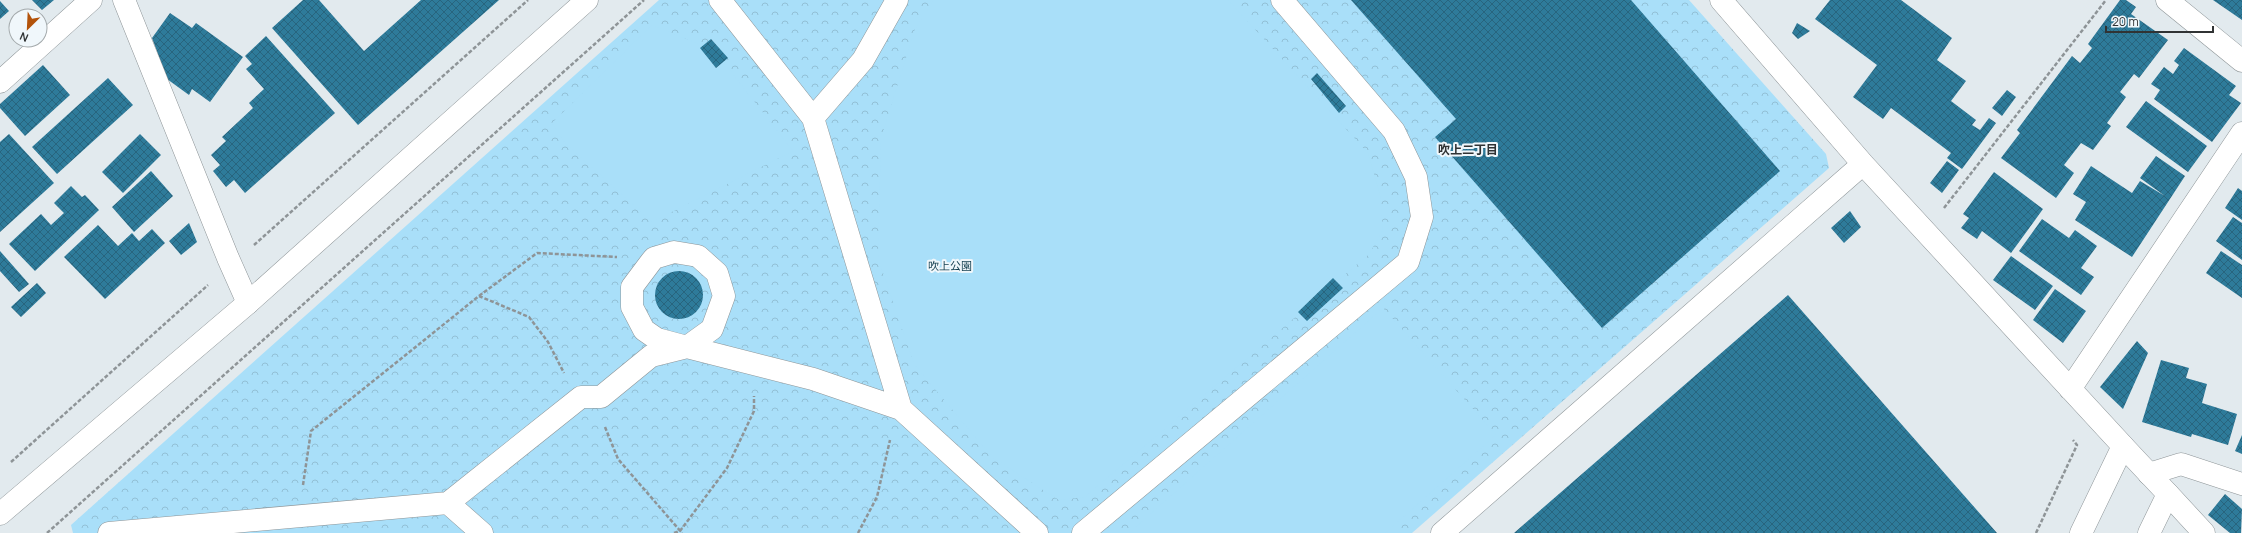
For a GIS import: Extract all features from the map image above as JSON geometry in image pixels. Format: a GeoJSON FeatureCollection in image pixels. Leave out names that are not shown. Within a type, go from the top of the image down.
{"type":"FeatureCollection","features":[{"type":"Feature","properties":{"kind":"street"},"geometry":{"type":"LineString","coordinates":[[0,82],[91,0]]}},
{"type":"Feature","properties":{"kind":"street"},"geometry":{"type":"LineString","coordinates":[[124,0],[228,258],[248,303]]}},
{"type":"Feature","properties":{"kind":"street"},"geometry":{"type":"LineString","coordinates":[[0,514],[248,303],[587,0]]}},
{"type":"Feature","properties":{"kind":"street"},"geometry":{"type":"LineString","coordinates":[[720,0],[813,118],[901,409]]}},
{"type":"Feature","properties":{"kind":"street"},"geometry":{"type":"LineString","coordinates":[[813,118],[863,60],[897,0]]}},
{"type":"Feature","properties":{"kind":"street"},"geometry":{"type":"LineString","coordinates":[[1083,533],[1408,262],[1422,217],[1416,177],[1398,138],[1394,131],[1282,0]]}},
{"type":"Feature","properties":{"kind":"street"},"geometry":{"type":"LineString","coordinates":[[1721,0],[1863,164],[1927,231],[2070,389],[2204,533]]}},
{"type":"Feature","properties":{"kind":"street"},"geometry":{"type":"LineString","coordinates":[[2167,0],[2242,61]]}},
{"type":"Feature","properties":{"kind":"street"},"geometry":{"type":"LineString","coordinates":[[2070,389],[2242,133]]}},
{"type":"Feature","properties":{"kind":"street"},"geometry":{"type":"LineString","coordinates":[[1442,533],[1863,164]]}},
{"type":"Feature","properties":{"kind":"street"},"geometry":{"type":"LineString","coordinates":[[110,533],[448,503],[586,398],[601,397],[651,356],[687,347],[712,330],[724,296],[717,273],[698,256],[674,252],[654,258],[632,287],[632,307],[644,330],[657,339],[687,347],[753,365],[813,379],[901,409],[1037,533]]}},
{"type":"Feature","properties":{"kind":"street"},"geometry":{"type":"LineString","coordinates":[[2081,533],[2123,446]]}},
{"type":"Feature","properties":{"kind":"street"},"geometry":{"type":"LineString","coordinates":[[2149,474],[2181,464],[2242,484]]}},
{"type":"Feature","properties":{"kind":"street"},"geometry":{"type":"LineString","coordinates":[[2149,533],[2168,494]]}},
{"type":"Feature","properties":{"kind":"street"},"geometry":{"type":"LineString","coordinates":[[448,503],[482,533]]}},
{"type":"Feature","properties":{"kind":"path"},"geometry":{"type":"LineString","coordinates":[[249,249],[528,0]]}},
{"type":"Feature","properties":{"kind":"path"},"geometry":{"type":"LineString","coordinates":[[47,533],[644,0]]}},
{"type":"Feature","properties":{"kind":"path"},"geometry":{"type":"LineString","coordinates":[[1927,231],[2106,0]]}},
{"type":"Feature","properties":{"kind":"path"},"geometry":{"type":"LineString","coordinates":[[306,515],[302,480],[311,431],[478,296],[536,253],[637,258],[650,263]]}},
{"type":"Feature","properties":{"kind":"path"},"geometry":{"type":"LineString","coordinates":[[6,467],[209,284]]}},
{"type":"Feature","properties":{"kind":"path"},"geometry":{"type":"LineString","coordinates":[[478,296],[529,317],[586,398],[618,459],[681,532]]}},
{"type":"Feature","properties":{"kind":"path"},"geometry":{"type":"LineString","coordinates":[[674,533],[681,532],[727,468],[754,411],[753,365]]}},
{"type":"Feature","properties":{"kind":"path"},"geometry":{"type":"LineString","coordinates":[[858,533],[877,497],[890,439],[901,409]]}},
{"type":"Feature","properties":{"kind":"path"},"geometry":{"type":"LineString","coordinates":[[2036,533],[2077,445],[2070,434]]}},
{"type":"Feature","properties":{"kind":"green space","name":"吹上公園"},"geometry":{"type":"Polygon","coordinates":[[[659,0],[1689,0],[1826,154],[1829,168],[1412,533],[73,533],[71,525],[659,0]]]}},
{"type":"Feature","properties":{"kind":"green space"},"geometry":{"type":"Polygon","coordinates":[[[934,0],[1228,0],[1368,153],[1380,195],[1383,230],[1369,254],[1085,497],[1059,500],[992,457],[914,364],[878,258],[881,138],[915,29],[934,0]]]}},
{"type":"Feature","properties":{"kind":"green space"},"geometry":{"type":"Polygon","coordinates":[[[652,25],[714,50],[793,151],[652,222],[565,143],[552,123],[652,25]]]}},
{"type":"Feature","properties":{"kind":"green space"},"geometry":{"type":"Polygon","coordinates":[[[1383,308],[1496,435],[1385,533],[1129,533],[1383,308]]]}},
{"type":"Feature","properties":{"kind":"building"},"geometry":{"type":"Polygon","coordinates":[[[32,0],[54,0],[44,8],[40,8],[32,0]]]}},
{"type":"Feature","properties":{"kind":"building"},"geometry":{"type":"Polygon","coordinates":[[[303,0],[319,0],[364,51],[421,0],[499,0],[358,125],[272,28],[303,0]]]}},
{"type":"Feature","properties":{"kind":"building"},"geometry":{"type":"Polygon","coordinates":[[[1351,0],[1631,0],[1780,171],[1602,328],[1435,137],[1456,119],[1351,0]]]}},
{"type":"Feature","properties":{"kind":"building"},"geometry":{"type":"Polygon","coordinates":[[[1830,0],[1901,0],[1952,38],[1937,60],[1966,81],[1951,101],[1976,120],[1972,125],[1980,130],[1989,118],[1996,123],[1962,169],[1947,158],[1951,153],[1891,108],[1883,119],[1853,97],[1877,65],[1815,19],[1830,0]]]}},
{"type":"Feature","properties":{"kind":"building"},"geometry":{"type":"Polygon","coordinates":[[[2120,0],[2126,0],[2136,7],[2131,14],[2168,40],[2139,78],[2134,74],[2120,92],[2126,97],[2107,123],[2111,126],[2093,150],[2081,143],[2064,165],[2074,173],[2056,198],[2001,158],[2020,133],[2017,130],[2072,56],[2080,63],[2092,48],[2088,44],[2120,0]]]}},
{"type":"Feature","properties":{"kind":"building"},"geometry":{"type":"Polygon","coordinates":[[[2213,0],[2242,0],[2242,20],[2213,0]]]}},
{"type":"Feature","properties":{"kind":"building"},"geometry":{"type":"Polygon","coordinates":[[[0,1],[8,12],[0,19],[0,1]]]}},
{"type":"Feature","properties":{"kind":"building"},"geometry":{"type":"Polygon","coordinates":[[[170,13],[192,28],[196,23],[243,57],[210,102],[192,89],[189,95],[167,79],[152,38],[170,13]]]}},
{"type":"Feature","properties":{"kind":"building"},"geometry":{"type":"Polygon","coordinates":[[[1797,23],[1810,31],[1798,39],[1792,33],[1797,23]]]}},
{"type":"Feature","properties":{"kind":"building"},"geometry":{"type":"Polygon","coordinates":[[[266,36],[335,113],[245,193],[234,180],[226,187],[213,171],[220,165],[211,155],[226,141],[222,137],[253,108],[249,103],[264,89],[246,69],[252,64],[245,56],[266,36]]]}},
{"type":"Feature","properties":{"kind":"building"},"geometry":{"type":"Polygon","coordinates":[[[711,39],[728,58],[716,68],[700,48],[711,39]]]}},
{"type":"Feature","properties":{"kind":"building"},"geometry":{"type":"Polygon","coordinates":[[[2184,48],[2236,86],[2229,95],[2241,103],[2212,142],[2154,99],[2160,90],[2151,84],[2164,67],[2173,74],[2179,65],[2174,61],[2184,48]]]}},
{"type":"Feature","properties":{"kind":"building"},"geometry":{"type":"Polygon","coordinates":[[[43,65],[70,95],[25,136],[0,108],[0,104],[43,65]]]}},
{"type":"Feature","properties":{"kind":"building"},"geometry":{"type":"Polygon","coordinates":[[[1317,73],[1346,106],[1339,113],[1311,79],[1317,73]]]}},
{"type":"Feature","properties":{"kind":"building"},"geometry":{"type":"Polygon","coordinates":[[[108,78],[133,105],[57,174],[32,147],[108,78]]]}},
{"type":"Feature","properties":{"kind":"building"},"geometry":{"type":"Polygon","coordinates":[[[2007,90],[2016,97],[2002,116],[1992,108],[2007,90]]]}},
{"type":"Feature","properties":{"kind":"building"},"geometry":{"type":"Polygon","coordinates":[[[2146,101],[2207,146],[2188,172],[2126,127],[2146,101]]]}},
{"type":"Feature","properties":{"kind":"building"},"geometry":{"type":"Polygon","coordinates":[[[9,134],[54,183],[0,232],[0,142],[9,134]]]}},
{"type":"Feature","properties":{"kind":"building"},"geometry":{"type":"Polygon","coordinates":[[[140,134],[161,155],[123,193],[102,172],[140,134]]]}},
{"type":"Feature","properties":{"kind":"building"},"geometry":{"type":"Polygon","coordinates":[[[2156,156],[2185,176],[2132,257],[2075,220],[2086,202],[2073,194],[2091,166],[2132,193],[2140,181],[2165,196],[2140,178],[2156,156]]]}},
{"type":"Feature","properties":{"kind":"building"},"geometry":{"type":"Polygon","coordinates":[[[1947,161],[1959,170],[1942,193],[1930,183],[1947,161]]]}},
{"type":"Feature","properties":{"kind":"building"},"geometry":{"type":"Polygon","coordinates":[[[151,171],[173,196],[134,232],[112,207],[151,171]]]}},
{"type":"Feature","properties":{"kind":"building"},"geometry":{"type":"Polygon","coordinates":[[[1994,172],[2043,209],[2011,253],[1982,231],[1977,239],[1961,228],[1969,218],[1963,214],[1994,172]]]}},
{"type":"Feature","properties":{"kind":"building"},"geometry":{"type":"Polygon","coordinates":[[[71,186],[82,197],[85,195],[99,210],[35,271],[9,244],[41,214],[51,225],[64,213],[54,203],[71,186]]]}},
{"type":"Feature","properties":{"kind":"building"},"geometry":{"type":"Polygon","coordinates":[[[2238,188],[2242,191],[2242,220],[2225,208],[2238,188]]]}},
{"type":"Feature","properties":{"kind":"building"},"geometry":{"type":"Polygon","coordinates":[[[1850,211],[1861,227],[1844,243],[1831,228],[1850,211]]]}},
{"type":"Feature","properties":{"kind":"building"},"geometry":{"type":"Polygon","coordinates":[[[2233,217],[2242,223],[2242,260],[2216,241],[2233,217]]]}},
{"type":"Feature","properties":{"kind":"building"},"geometry":{"type":"Polygon","coordinates":[[[2042,219],[2069,238],[2075,230],[2097,246],[2081,268],[2094,277],[2081,295],[2019,251],[2042,219]]]}},
{"type":"Feature","properties":{"kind":"building"},"geometry":{"type":"Polygon","coordinates":[[[189,223],[197,242],[181,255],[169,241],[189,223]]]}},
{"type":"Feature","properties":{"kind":"building"},"geometry":{"type":"Polygon","coordinates":[[[98,225],[118,246],[132,233],[139,241],[152,229],[165,243],[105,299],[64,257],[98,225]]]}},
{"type":"Feature","properties":{"kind":"building"},"geometry":{"type":"Polygon","coordinates":[[[0,251],[29,284],[19,292],[0,271],[0,251]]]}},
{"type":"Feature","properties":{"kind":"building"},"geometry":{"type":"Polygon","coordinates":[[[2221,251],[2242,265],[2242,298],[2206,273],[2221,251]]]}},
{"type":"Feature","properties":{"kind":"building"},"geometry":{"type":"Polygon","coordinates":[[[2011,256],[2053,286],[2035,310],[1993,280],[2011,256]]]}},
{"type":"Feature","properties":{"kind":"building"},"geometry":{"type":"Polygon","coordinates":[[[674,271],[684,271],[693,275],[699,281],[703,290],[703,300],[699,309],[693,315],[684,319],[674,319],[665,315],[659,309],[655,300],[655,290],[659,281],[665,275],[674,271]]]}},
{"type":"Feature","properties":{"kind":"building"},"geometry":{"type":"Polygon","coordinates":[[[1333,278],[1343,288],[1307,321],[1298,312],[1333,278]]]}},
{"type":"Feature","properties":{"kind":"building"},"geometry":{"type":"Polygon","coordinates":[[[37,283],[46,293],[21,317],[11,307],[37,283]]]}},
{"type":"Feature","properties":{"kind":"building"},"geometry":{"type":"Polygon","coordinates":[[[2055,289],[2086,311],[2063,343],[2033,320],[2055,289]]]}},
{"type":"Feature","properties":{"kind":"building"},"geometry":{"type":"Polygon","coordinates":[[[1788,295],[1997,533],[1514,533],[1788,295]]]}},
{"type":"Feature","properties":{"kind":"building"},"geometry":{"type":"Polygon","coordinates":[[[2137,341],[2148,353],[2123,409],[2100,387],[2137,341]]]}},
{"type":"Feature","properties":{"kind":"building"},"geometry":{"type":"Polygon","coordinates":[[[2161,360],[2189,368],[2186,378],[2207,384],[2202,403],[2237,414],[2228,445],[2192,434],[2191,437],[2142,422],[2161,360]]]}},
{"type":"Feature","properties":{"kind":"building"},"geometry":{"type":"Polygon","coordinates":[[[2242,435],[2242,454],[2235,451],[2242,435]]]}},
{"type":"Feature","properties":{"kind":"building"},"geometry":{"type":"Polygon","coordinates":[[[2225,494],[2242,509],[2241,533],[2230,533],[2208,515],[2225,494]]]}},
{"type":"Feature","properties":{"kind":"district","name":"吹上二丁目"},"geometry":{"type":"Point","coordinates":[1468,150]}}]}
